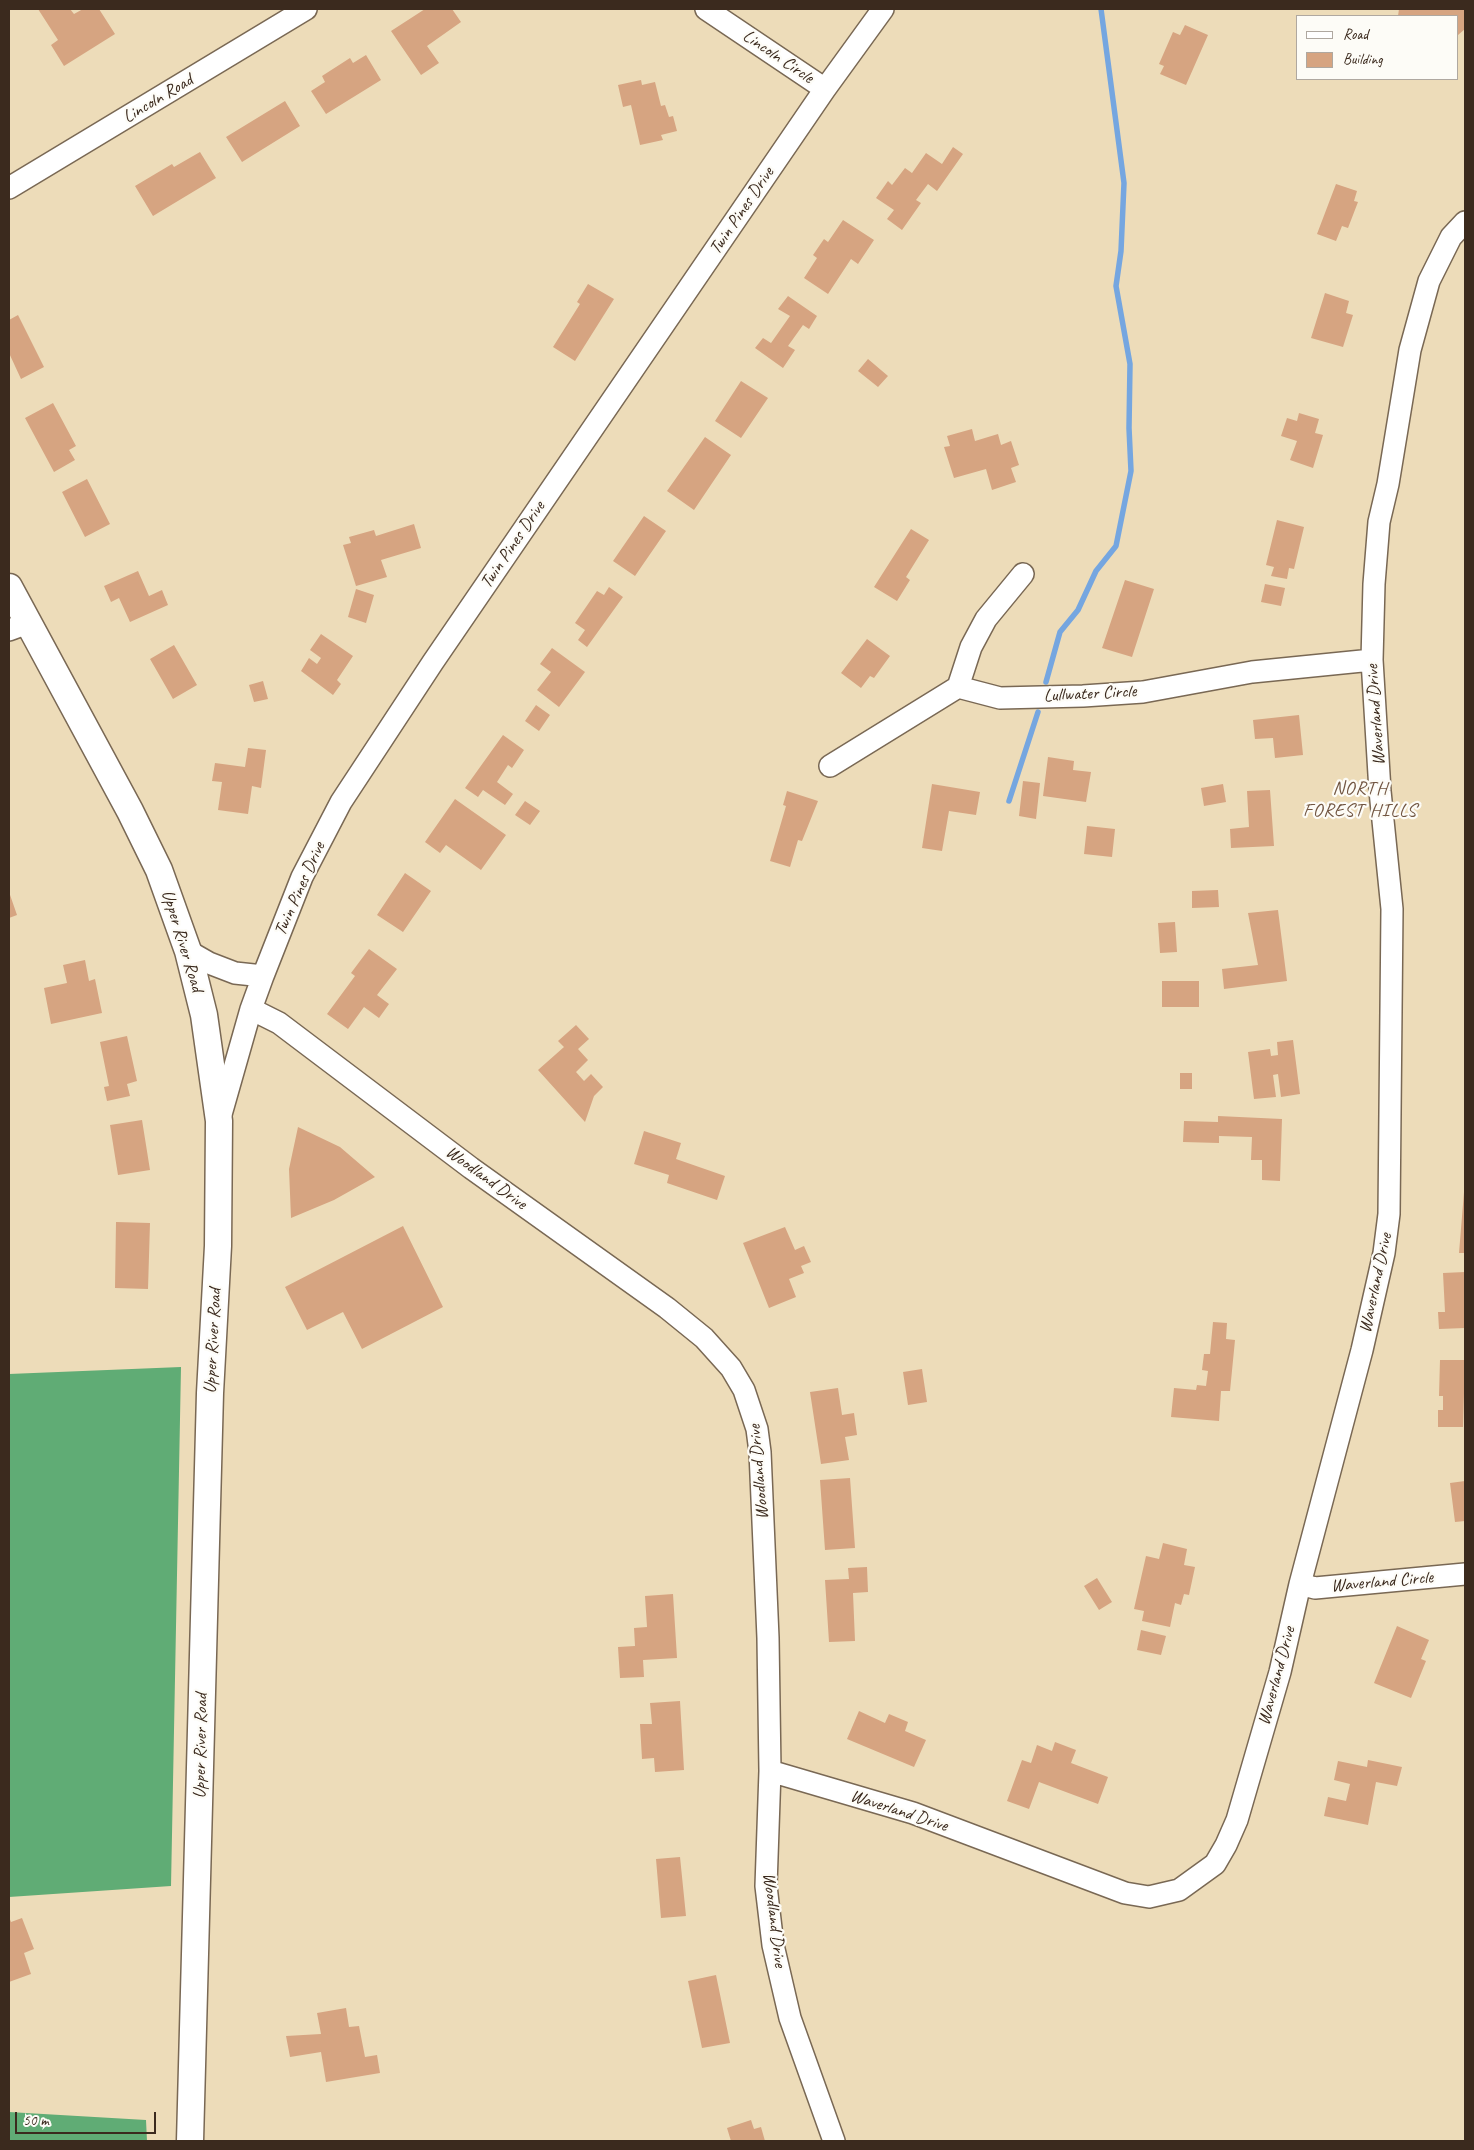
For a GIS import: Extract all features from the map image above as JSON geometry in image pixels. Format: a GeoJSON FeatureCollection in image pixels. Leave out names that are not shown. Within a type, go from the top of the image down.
{"type":"FeatureCollection","features":[{"type":"Feature","properties":{"kind":"street","name":"Lincoln Road"},"geometry":{"type":"LineString","coordinates":[[9,188],[306,9]]}},
{"type":"Feature","properties":{"kind":"street","name":"Lincoln Circle"},"geometry":{"type":"LineString","coordinates":[[706,9],[825,89]]}},
{"type":"Feature","properties":{"kind":"street","name":"Twin Pines Drive"},"geometry":{"type":"LineString","coordinates":[[219,1121],[251,1009],[263,976],[302,877],[341,802],[433,662],[825,89],[883,9]]}},
{"type":"Feature","properties":{"kind":"street","name":"Waverland Drive"},"geometry":{"type":"LineString","coordinates":[[770,1771],[913,1813],[1124,1893],[1149,1897],[1180,1890],[1215,1864],[1236,1820],[1280,1672],[1300,1584],[1362,1350],[1384,1253],[1389,1214],[1392,908],[1380,792],[1371,634],[1379,522],[1388,484],[1410,350],[1429,281],[1451,237],[1465,222]]}},
{"type":"Feature","properties":{"kind":"street"},"geometry":{"type":"LineString","coordinates":[[830,766],[958,686],[971,647],[986,620],[1023,574]]}},
{"type":"Feature","properties":{"kind":"street","name":"Upper River Road"},"geometry":{"type":"LineString","coordinates":[[9,586],[18,626],[130,811],[159,870],[188,951],[204,1015],[219,1121],[218,1246],[210,1393],[190,2141]]}},
{"type":"Feature","properties":{"kind":"street","name":"Lullwater Circle"},"geometry":{"type":"LineString","coordinates":[[958,686],[1000,698],[1083,696],[1143,692],[1252,672],[1372,660]]}},
{"type":"Feature","properties":{"kind":"street"},"geometry":{"type":"LineString","coordinates":[[188,951],[209,963],[235,973],[263,976]]}},
{"type":"Feature","properties":{"kind":"street","name":"Woodland Drive"},"geometry":{"type":"LineString","coordinates":[[251,1009],[279,1023],[471,1168],[667,1308],[704,1338],[731,1368],[744,1390],[752,1409],[760,1452],[768,1638],[770,1771],[766,1886],[773,1945],[790,2018],[834,2141]]}},
{"type":"Feature","properties":{"kind":"street","name":"Waverland Circle"},"geometry":{"type":"LineString","coordinates":[[1300,1584],[1315,1588],[1465,1574]]}},
{"type":"Feature","properties":{"kind":"green space"},"geometry":{"type":"Polygon","coordinates":[[[181,1367],[171,1886],[9,1897],[9,1374],[181,1367]]]}},
{"type":"Feature","properties":{"kind":"green space"},"geometry":{"type":"Polygon","coordinates":[[[9,2112],[146,2120],[147,2141],[9,2141],[9,2112]]]}},
{"type":"Feature","properties":{"kind":"building"},"geometry":{"type":"Polygon","coordinates":[[[38,9],[70,9],[74,14],[83,9],[99,9],[115,34],[64,66],[51,45],[58,40],[38,9]]]}},
{"type":"Feature","properties":{"kind":"building"},"geometry":{"type":"Polygon","coordinates":[[[425,9],[452,9],[461,22],[427,46],[439,63],[421,75],[391,31],[425,9]]]}},
{"type":"Feature","properties":{"kind":"building"},"geometry":{"type":"Polygon","coordinates":[[[1399,9],[1465,9],[1465,29],[1459,34],[1459,15],[1398,15],[1399,9]]]}},
{"type":"Feature","properties":{"kind":"building"},"geometry":{"type":"Polygon","coordinates":[[[1185,25],[1208,35],[1186,85],[1160,74],[1164,66],[1159,64],[1173,32],[1180,35],[1185,25]]]}},
{"type":"Feature","properties":{"kind":"building"},"geometry":{"type":"Polygon","coordinates":[[[366,55],[381,80],[326,114],[311,91],[325,82],[322,76],[350,58],[353,63],[366,55]]]}},
{"type":"Feature","properties":{"kind":"building"},"geometry":{"type":"Polygon","coordinates":[[[641,80],[642,85],[655,82],[661,106],[665,105],[669,117],[673,116],[677,131],[661,135],[663,140],[640,145],[631,105],[623,107],[618,85],[641,80]]]}},
{"type":"Feature","properties":{"kind":"building"},"geometry":{"type":"Polygon","coordinates":[[[285,101],[300,126],[242,162],[226,137],[285,101]]]}},
{"type":"Feature","properties":{"kind":"building"},"geometry":{"type":"Polygon","coordinates":[[[953,147],[963,154],[937,191],[928,184],[916,200],[921,203],[902,230],[887,219],[894,210],[876,198],[888,181],[892,185],[905,168],[912,173],[926,153],[942,164],[953,147]]]}},
{"type":"Feature","properties":{"kind":"building"},"geometry":{"type":"Polygon","coordinates":[[[200,152],[216,178],[153,216],[135,186],[172,164],[174,167],[200,152]]]}},
{"type":"Feature","properties":{"kind":"building"},"geometry":{"type":"Polygon","coordinates":[[[1336,184],[1357,191],[1354,201],[1358,202],[1348,228],[1342,226],[1336,241],[1317,234],[1336,184]]]}},
{"type":"Feature","properties":{"kind":"building"},"geometry":{"type":"Polygon","coordinates":[[[843,220],[874,240],[858,264],[851,259],[828,294],[804,278],[817,258],[813,255],[824,239],[828,242],[843,220]]]}},
{"type":"Feature","properties":{"kind":"building"},"geometry":{"type":"Polygon","coordinates":[[[588,284],[614,299],[575,361],[553,347],[580,304],[577,302],[588,284]]]}},
{"type":"Feature","properties":{"kind":"building"},"geometry":{"type":"Polygon","coordinates":[[[1325,293],[1349,301],[1346,313],[1353,315],[1343,347],[1311,338],[1325,293]]]}},
{"type":"Feature","properties":{"kind":"building"},"geometry":{"type":"Polygon","coordinates":[[[788,296],[817,316],[809,329],[803,325],[788,346],[795,350],[783,368],[755,348],[763,338],[771,343],[790,316],[778,309],[788,296]]]}},
{"type":"Feature","properties":{"kind":"building"},"geometry":{"type":"Polygon","coordinates":[[[18,315],[44,367],[21,379],[9,353],[9,320],[18,315]]]}},
{"type":"Feature","properties":{"kind":"building"},"geometry":{"type":"Polygon","coordinates":[[[868,359],[888,376],[878,387],[858,371],[868,359]]]}},
{"type":"Feature","properties":{"kind":"building"},"geometry":{"type":"Polygon","coordinates":[[[741,381],[768,398],[741,438],[715,421],[741,381]]]}},
{"type":"Feature","properties":{"kind":"building"},"geometry":{"type":"Polygon","coordinates":[[[53,403],[76,446],[69,450],[75,460],[54,472],[25,418],[53,403]]]}},
{"type":"Feature","properties":{"kind":"building"},"geometry":{"type":"Polygon","coordinates":[[[1299,413],[1319,419],[1315,433],[1323,435],[1313,468],[1290,460],[1297,441],[1281,436],[1287,418],[1297,421],[1299,413]]]}},
{"type":"Feature","properties":{"kind":"building"},"geometry":{"type":"Polygon","coordinates":[[[972,429],[975,441],[998,434],[1001,445],[1011,441],[1019,465],[1011,468],[1016,482],[992,490],[986,469],[954,478],[944,447],[950,446],[947,436],[972,429]]]}},
{"type":"Feature","properties":{"kind":"building"},"geometry":{"type":"Polygon","coordinates":[[[705,437],[731,455],[694,510],[667,491],[705,437]]]}},
{"type":"Feature","properties":{"kind":"building"},"geometry":{"type":"Polygon","coordinates":[[[87,479],[110,524],[85,537],[62,492],[87,479]]]}},
{"type":"Feature","properties":{"kind":"building"},"geometry":{"type":"Polygon","coordinates":[[[644,516],[666,531],[635,576],[613,561],[644,516]]]}},
{"type":"Feature","properties":{"kind":"building"},"geometry":{"type":"Polygon","coordinates":[[[1277,520],[1304,527],[1294,569],[1289,568],[1287,579],[1271,576],[1274,567],[1266,565],[1277,520]]]}},
{"type":"Feature","properties":{"kind":"building"},"geometry":{"type":"Polygon","coordinates":[[[414,524],[421,548],[381,560],[387,577],[356,586],[343,545],[351,543],[349,537],[374,530],[376,536],[414,524]]]}},
{"type":"Feature","properties":{"kind":"building"},"geometry":{"type":"Polygon","coordinates":[[[911,529],[929,540],[906,577],[910,580],[897,601],[874,587],[911,529]]]}},
{"type":"Feature","properties":{"kind":"building"},"geometry":{"type":"Polygon","coordinates":[[[138,571],[149,596],[162,590],[168,605],[130,622],[119,598],[111,602],[104,586],[138,571]]]}},
{"type":"Feature","properties":{"kind":"building"},"geometry":{"type":"Polygon","coordinates":[[[1125,580],[1154,589],[1132,657],[1102,648],[1125,580]]]}},
{"type":"Feature","properties":{"kind":"building"},"geometry":{"type":"Polygon","coordinates":[[[1265,584],[1285,588],[1281,606],[1261,602],[1265,584]]]}},
{"type":"Feature","properties":{"kind":"building"},"geometry":{"type":"Polygon","coordinates":[[[609,587],[623,597],[587,647],[578,640],[585,630],[575,623],[597,591],[604,595],[609,587]]]}},
{"type":"Feature","properties":{"kind":"building"},"geometry":{"type":"Polygon","coordinates":[[[356,589],[374,595],[366,623],[348,617],[356,589]]]}},
{"type":"Feature","properties":{"kind":"building"},"geometry":{"type":"Polygon","coordinates":[[[321,634],[353,656],[337,680],[341,684],[333,695],[301,671],[309,658],[317,664],[321,658],[310,650],[321,634]]]}},
{"type":"Feature","properties":{"kind":"building"},"geometry":{"type":"Polygon","coordinates":[[[867,639],[890,656],[874,678],[870,676],[861,688],[841,673],[867,639]]]}},
{"type":"Feature","properties":{"kind":"building"},"geometry":{"type":"Polygon","coordinates":[[[174,645],[197,685],[173,699],[150,659],[174,645]]]}},
{"type":"Feature","properties":{"kind":"building"},"geometry":{"type":"Polygon","coordinates":[[[552,648],[585,672],[559,707],[537,690],[551,672],[540,664],[552,648]]]}},
{"type":"Feature","properties":{"kind":"building"},"geometry":{"type":"Polygon","coordinates":[[[263,681],[268,699],[254,702],[249,685],[263,681]]]}},
{"type":"Feature","properties":{"kind":"building"},"geometry":{"type":"Polygon","coordinates":[[[536,705],[550,715],[539,731],[525,721],[536,705]]]}},
{"type":"Feature","properties":{"kind":"building"},"geometry":{"type":"Polygon","coordinates":[[[1299,715],[1303,755],[1275,758],[1273,738],[1255,739],[1253,720],[1299,715]]]}},
{"type":"Feature","properties":{"kind":"building"},"geometry":{"type":"Polygon","coordinates":[[[503,735],[524,750],[512,768],[508,765],[497,782],[513,794],[505,805],[483,790],[478,797],[465,788],[503,735]]]}},
{"type":"Feature","properties":{"kind":"building"},"geometry":{"type":"Polygon","coordinates":[[[248,748],[266,750],[261,788],[252,786],[248,814],[218,810],[222,782],[212,781],[215,763],[245,767],[248,748]]]}},
{"type":"Feature","properties":{"kind":"building"},"geometry":{"type":"Polygon","coordinates":[[[1048,757],[1074,761],[1073,770],[1091,772],[1086,802],[1043,796],[1048,757]]]}},
{"type":"Feature","properties":{"kind":"building"},"geometry":{"type":"Polygon","coordinates":[[[1023,781],[1040,783],[1036,819],[1019,816],[1023,781]]]}},
{"type":"Feature","properties":{"kind":"building"},"geometry":{"type":"Polygon","coordinates":[[[932,784],[980,792],[976,815],[949,811],[942,851],[922,848],[932,784]]]}},
{"type":"Feature","properties":{"kind":"building"},"geometry":{"type":"Polygon","coordinates":[[[1223,784],[1226,802],[1204,806],[1201,788],[1223,784]]]}},
{"type":"Feature","properties":{"kind":"building"},"geometry":{"type":"Polygon","coordinates":[[[1270,790],[1274,846],[1231,848],[1230,829],[1249,827],[1247,791],[1270,790]]]}},
{"type":"Feature","properties":{"kind":"building"},"geometry":{"type":"Polygon","coordinates":[[[787,791],[818,801],[802,841],[798,840],[790,867],[770,861],[786,806],[783,805],[787,791]]]}},
{"type":"Feature","properties":{"kind":"building"},"geometry":{"type":"Polygon","coordinates":[[[455,799],[506,835],[481,870],[446,845],[440,853],[425,842],[455,799]]]}},
{"type":"Feature","properties":{"kind":"building"},"geometry":{"type":"Polygon","coordinates":[[[525,801],[540,811],[530,825],[515,815],[525,801]]]}},
{"type":"Feature","properties":{"kind":"building"},"geometry":{"type":"Polygon","coordinates":[[[1087,826],[1115,829],[1112,857],[1084,854],[1087,826]]]}},
{"type":"Feature","properties":{"kind":"building"},"geometry":{"type":"Polygon","coordinates":[[[405,873],[431,891],[403,932],[377,915],[405,873]]]}},
{"type":"Feature","properties":{"kind":"building"},"geometry":{"type":"Polygon","coordinates":[[[1218,890],[1219,907],[1192,908],[1192,891],[1218,890]]]}},
{"type":"Feature","properties":{"kind":"building"},"geometry":{"type":"Polygon","coordinates":[[[9,892],[17,915],[9,918],[9,892]]]}},
{"type":"Feature","properties":{"kind":"building"},"geometry":{"type":"Polygon","coordinates":[[[1278,910],[1287,981],[1224,989],[1222,969],[1258,965],[1248,913],[1278,910]]]}},
{"type":"Feature","properties":{"kind":"building"},"geometry":{"type":"Polygon","coordinates":[[[1175,922],[1177,952],[1160,953],[1158,923],[1175,922]]]}},
{"type":"Feature","properties":{"kind":"building"},"geometry":{"type":"Polygon","coordinates":[[[369,949],[397,969],[377,995],[389,1004],[379,1018],[364,1007],[348,1029],[327,1014],[355,976],[351,973],[369,949]]]}},
{"type":"Feature","properties":{"kind":"building"},"geometry":{"type":"Polygon","coordinates":[[[85,960],[89,981],[95,979],[102,1013],[51,1024],[44,988],[67,983],[63,965],[85,960]]]}},
{"type":"Feature","properties":{"kind":"building"},"geometry":{"type":"Polygon","coordinates":[[[1162,981],[1199,981],[1199,1007],[1162,1007],[1162,981]]]}},
{"type":"Feature","properties":{"kind":"building"},"geometry":{"type":"Polygon","coordinates":[[[576,1025],[589,1039],[578,1049],[588,1060],[576,1072],[584,1081],[591,1074],[603,1087],[594,1096],[585,1122],[538,1070],[564,1047],[558,1041],[576,1025]]]}},
{"type":"Feature","properties":{"kind":"building"},"geometry":{"type":"Polygon","coordinates":[[[127,1036],[137,1081],[127,1084],[130,1096],[107,1101],[104,1087],[109,1086],[100,1042],[127,1036]]]}},
{"type":"Feature","properties":{"kind":"building"},"geometry":{"type":"Polygon","coordinates":[[[1293,1040],[1300,1094],[1281,1097],[1278,1074],[1273,1075],[1276,1097],[1254,1099],[1248,1052],[1270,1049],[1271,1056],[1278,1055],[1277,1042],[1293,1040]]]}},
{"type":"Feature","properties":{"kind":"building"},"geometry":{"type":"Polygon","coordinates":[[[1180,1073],[1192,1073],[1192,1089],[1180,1089],[1180,1073]]]}},
{"type":"Feature","properties":{"kind":"building"},"geometry":{"type":"Polygon","coordinates":[[[1218,1116],[1282,1119],[1280,1181],[1262,1180],[1262,1160],[1251,1160],[1252,1137],[1219,1136],[1219,1143],[1183,1142],[1184,1121],[1218,1122],[1218,1116]]]}},
{"type":"Feature","properties":{"kind":"building"},"geometry":{"type":"Polygon","coordinates":[[[142,1120],[150,1170],[118,1175],[110,1125],[142,1120]]]}},
{"type":"Feature","properties":{"kind":"building"},"geometry":{"type":"Polygon","coordinates":[[[298,1127],[340,1147],[375,1177],[334,1200],[291,1218],[289,1169],[298,1127]]]}},
{"type":"Feature","properties":{"kind":"building"},"geometry":{"type":"Polygon","coordinates":[[[644,1131],[681,1143],[676,1159],[725,1176],[717,1200],[667,1183],[669,1175],[634,1164],[644,1131]]]}},
{"type":"Feature","properties":{"kind":"building"},"geometry":{"type":"Polygon","coordinates":[[[1464,1192],[1465,1253],[1459,1253],[1464,1192]]]}},
{"type":"Feature","properties":{"kind":"building"},"geometry":{"type":"Polygon","coordinates":[[[116,1222],[150,1223],[148,1289],[115,1288],[116,1222]]]}},
{"type":"Feature","properties":{"kind":"building"},"geometry":{"type":"Polygon","coordinates":[[[403,1226],[443,1307],[362,1349],[343,1312],[307,1330],[285,1287],[403,1226]]]}},
{"type":"Feature","properties":{"kind":"building"},"geometry":{"type":"Polygon","coordinates":[[[785,1227],[795,1250],[804,1246],[811,1262],[801,1266],[804,1273],[789,1279],[796,1297],[769,1308],[743,1243],[785,1227]]]}},
{"type":"Feature","properties":{"kind":"building"},"geometry":{"type":"Polygon","coordinates":[[[1465,1272],[1465,1328],[1439,1329],[1438,1312],[1445,1312],[1443,1273],[1465,1272]]]}},
{"type":"Feature","properties":{"kind":"building"},"geometry":{"type":"Polygon","coordinates":[[[1213,1322],[1227,1323],[1226,1339],[1235,1340],[1230,1391],[1221,1391],[1219,1421],[1171,1417],[1174,1388],[1196,1390],[1197,1385],[1206,1386],[1208,1371],[1202,1370],[1204,1354],[1210,1354],[1213,1322]]]}},
{"type":"Feature","properties":{"kind":"building"},"geometry":{"type":"Polygon","coordinates":[[[1440,1360],[1465,1360],[1463,1427],[1438,1427],[1438,1410],[1443,1410],[1443,1396],[1439,1396],[1440,1360]]]}},
{"type":"Feature","properties":{"kind":"building"},"geometry":{"type":"Polygon","coordinates":[[[922,1369],[927,1402],[908,1405],[903,1372],[922,1369]]]}},
{"type":"Feature","properties":{"kind":"building"},"geometry":{"type":"Polygon","coordinates":[[[838,1388],[842,1415],[854,1413],[857,1435],[845,1437],[849,1460],[821,1464],[810,1392],[838,1388]]]}},
{"type":"Feature","properties":{"kind":"building"},"geometry":{"type":"Polygon","coordinates":[[[850,1478],[855,1548],[825,1550],[820,1480],[850,1478]]]}},
{"type":"Feature","properties":{"kind":"building"},"geometry":{"type":"Polygon","coordinates":[[[1465,1481],[1465,1521],[1455,1522],[1450,1483],[1465,1481]]]}},
{"type":"Feature","properties":{"kind":"building"},"geometry":{"type":"Polygon","coordinates":[[[1163,1543],[1187,1549],[1184,1565],[1195,1567],[1189,1595],[1184,1594],[1181,1605],[1175,1603],[1170,1627],[1142,1621],[1144,1611],[1134,1609],[1146,1556],[1159,1559],[1163,1543]]]}},
{"type":"Feature","properties":{"kind":"building"},"geometry":{"type":"Polygon","coordinates":[[[867,1567],[868,1592],[853,1593],[855,1641],[829,1642],[825,1580],[849,1579],[848,1568],[867,1567]]]}},
{"type":"Feature","properties":{"kind":"building"},"geometry":{"type":"Polygon","coordinates":[[[1097,1578],[1112,1602],[1099,1610],[1084,1586],[1097,1578]]]}},
{"type":"Feature","properties":{"kind":"building"},"geometry":{"type":"Polygon","coordinates":[[[673,1594],[677,1658],[643,1660],[644,1677],[620,1678],[618,1647],[635,1646],[634,1628],[647,1627],[645,1596],[673,1594]]]}},
{"type":"Feature","properties":{"kind":"building"},"geometry":{"type":"Polygon","coordinates":[[[1397,1626],[1429,1640],[1421,1659],[1426,1661],[1411,1698],[1374,1683],[1397,1626]]]}},
{"type":"Feature","properties":{"kind":"building"},"geometry":{"type":"Polygon","coordinates":[[[1141,1630],[1166,1636],[1161,1655],[1137,1650],[1141,1630]]]}},
{"type":"Feature","properties":{"kind":"building"},"geometry":{"type":"Polygon","coordinates":[[[680,1701],[684,1770],[655,1772],[654,1758],[642,1759],[640,1724],[652,1724],[650,1703],[680,1701]]]}},
{"type":"Feature","properties":{"kind":"building"},"geometry":{"type":"Polygon","coordinates":[[[859,1711],[885,1723],[889,1714],[908,1722],[905,1731],[926,1740],[914,1767],[847,1739],[859,1711]]]}},
{"type":"Feature","properties":{"kind":"building"},"geometry":{"type":"Polygon","coordinates":[[[1055,1742],[1076,1750],[1071,1763],[1108,1777],[1098,1804],[1039,1782],[1029,1809],[1007,1801],[1022,1760],[1031,1763],[1037,1745],[1052,1751],[1055,1742]]]}},
{"type":"Feature","properties":{"kind":"building"},"geometry":{"type":"Polygon","coordinates":[[[1368,1760],[1402,1767],[1397,1786],[1376,1782],[1368,1825],[1324,1816],[1328,1797],[1346,1801],[1350,1784],[1334,1780],[1338,1761],[1367,1767],[1368,1760]]]}},
{"type":"Feature","properties":{"kind":"building"},"geometry":{"type":"Polygon","coordinates":[[[680,1857],[686,1916],[661,1918],[656,1859],[680,1857]]]}},
{"type":"Feature","properties":{"kind":"building"},"geometry":{"type":"Polygon","coordinates":[[[9,1917],[11,1922],[22,1918],[34,1949],[24,1953],[31,1974],[9,1982],[9,1917]]]}},
{"type":"Feature","properties":{"kind":"building"},"geometry":{"type":"Polygon","coordinates":[[[716,1975],[730,2043],[702,2048],[688,1981],[716,1975]]]}},
{"type":"Feature","properties":{"kind":"building"},"geometry":{"type":"Polygon","coordinates":[[[346,2008],[349,2027],[359,2026],[365,2057],[377,2055],[380,2073],[326,2082],[321,2052],[290,2057],[286,2036],[321,2034],[317,2013],[346,2008]]]}},
{"type":"Feature","properties":{"kind":"building"},"geometry":{"type":"Polygon","coordinates":[[[751,2120],[754,2129],[761,2127],[765,2141],[731,2141],[727,2128],[751,2120]]]}},
{"type":"Feature","properties":{"kind":"waterway"},"geometry":{"type":"LineString","coordinates":[[1046,682],[1060,632],[1078,610],[1096,571],[1116,546],[1131,471],[1129,428],[1130,364],[1116,286],[1121,251],[1124,183],[1101,9]]}},
{"type":"Feature","properties":{"kind":"waterway"},"geometry":{"type":"LineString","coordinates":[[1009,801],[1038,712]]}},
{"type":"Feature","properties":{"kind":"district","name":"NORTH FOREST HILLS"},"geometry":{"type":"Point","coordinates":[1360,800]}}]}
